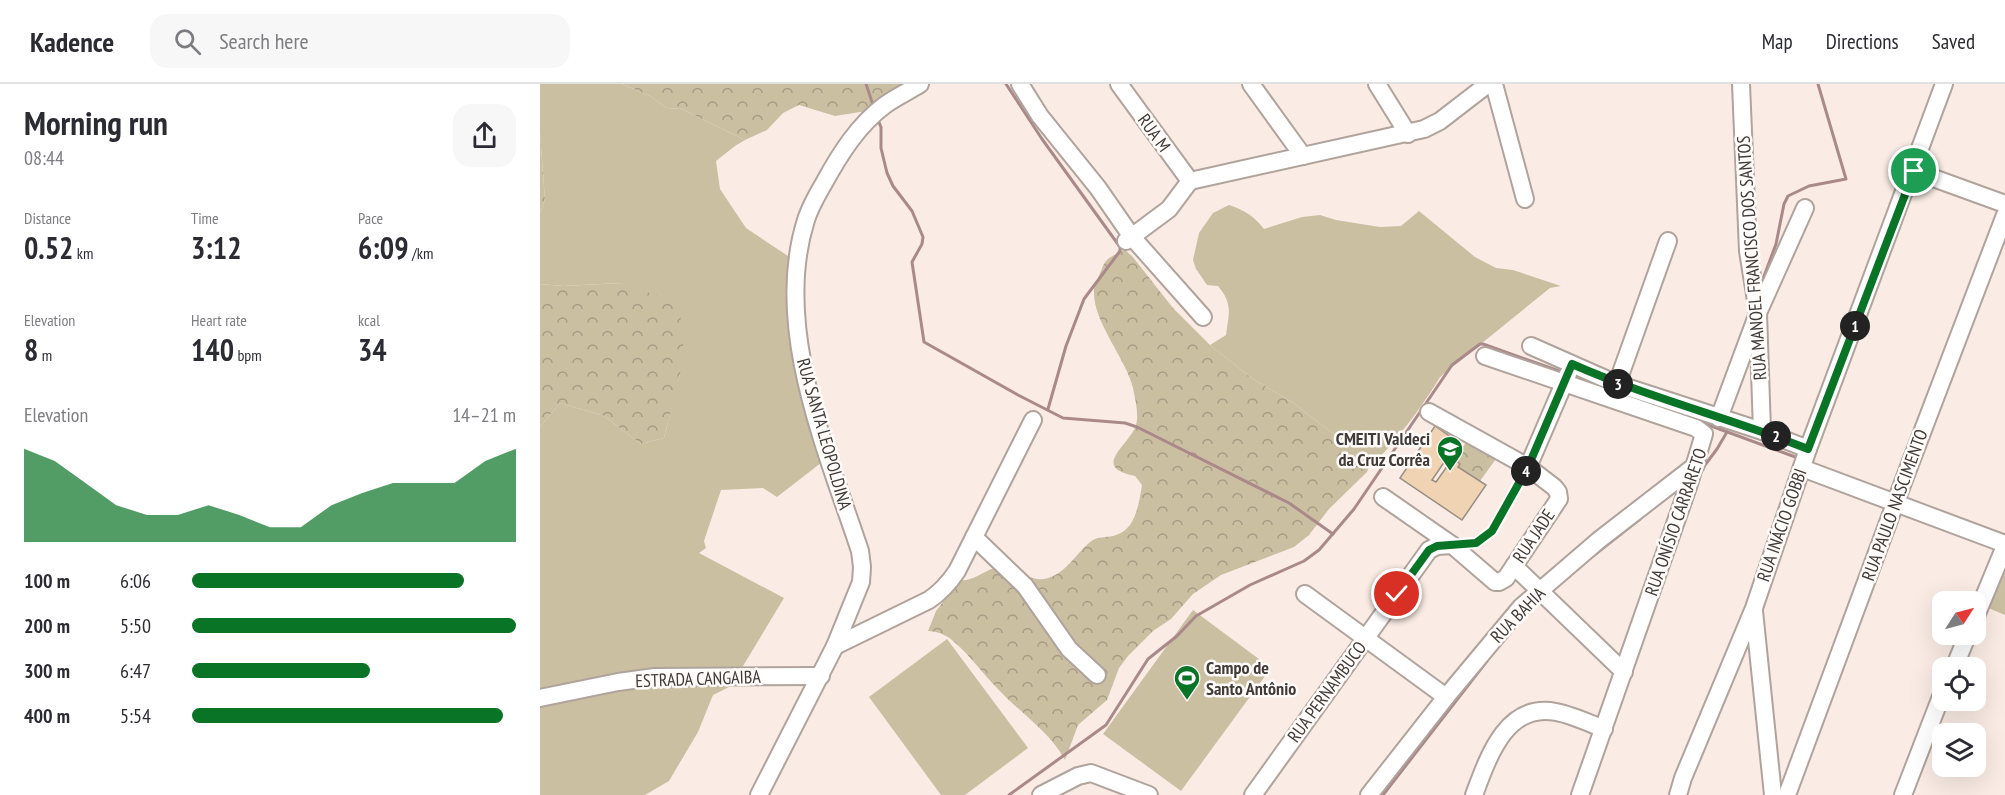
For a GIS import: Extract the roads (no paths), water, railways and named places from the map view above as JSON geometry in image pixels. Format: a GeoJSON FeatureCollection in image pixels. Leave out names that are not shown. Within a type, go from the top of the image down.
{"type":"FeatureCollection","features":[{"type":"Feature","properties":{"kind":"street","name":"RUA SANTA LEOPOLDINA"},"geometry":{"type":"LineString","coordinates":[[759,795],[821,676],[861,582],[860,551],[806,383],[799,342],[796,273],[806,219],[814,200],[846,146],[864,124],[885,106],[920,84]]}},
{"type":"Feature","properties":{"kind":"street"},"geometry":{"type":"LineString","coordinates":[[1020,84],[1040,116],[1098,188],[1129,239],[1203,317]]}},
{"type":"Feature","properties":{"kind":"street","name":"RUA M"},"geometry":{"type":"LineString","coordinates":[[1119,84],[1190,181]]}},
{"type":"Feature","properties":{"kind":"street"},"geometry":{"type":"LineString","coordinates":[[1251,84],[1303,156]]}},
{"type":"Feature","properties":{"kind":"street"},"geometry":{"type":"LineString","coordinates":[[1377,84],[1408,134]]}},
{"type":"Feature","properties":{"kind":"street"},"geometry":{"type":"LineString","coordinates":[[1129,239],[1169,209],[1190,181],[1408,134],[1432,126],[1488,84]]}},
{"type":"Feature","properties":{"kind":"street"},"geometry":{"type":"LineString","coordinates":[[1494,84],[1525,199]]}},
{"type":"Feature","properties":{"kind":"street","name":"RUA MANOEL FRANCISCO DOS SANTOS"},"geometry":{"type":"LineString","coordinates":[[1741,84],[1748,251],[1758,309],[1762,431]]}},
{"type":"Feature","properties":{"kind":"street","name":"RUA INÁCIO GOBBI"},"geometry":{"type":"LineString","coordinates":[[1678,795],[1754,608],[1808,449],[1914,171],[1944,84]]}},
{"type":"Feature","properties":{"kind":"street"},"geometry":{"type":"LineString","coordinates":[[1914,171],[2005,204]]}},
{"type":"Feature","properties":{"kind":"street"},"geometry":{"type":"LineString","coordinates":[[1713,416],[1804,208]]}},
{"type":"Feature","properties":{"kind":"street","name":"RUA PAULO NASCIMENTO"},"geometry":{"type":"LineString","coordinates":[[1787,795],[2005,215]]}},
{"type":"Feature","properties":{"kind":"street"},"geometry":{"type":"LineString","coordinates":[[1617,384],[1668,241]]}},
{"type":"Feature","properties":{"kind":"street"},"geometry":{"type":"LineString","coordinates":[[1532,346],[1568,375],[1617,384],[1762,431],[1808,449]]}},
{"type":"Feature","properties":{"kind":"street","name":"RUA ONÍSIO CARRARETO"},"geometry":{"type":"LineString","coordinates":[[1485,356],[1568,375],[1701,430],[1704,434],[1688,487],[1580,795]]}},
{"type":"Feature","properties":{"kind":"street"},"geometry":{"type":"LineString","coordinates":[[1528,467],[1568,375]]}},
{"type":"Feature","properties":{"kind":"street","name":"RUA JADE"},"geometry":{"type":"LineString","coordinates":[[1383,497],[1452,545],[1495,582],[1506,578],[1559,499],[1554,487],[1528,467],[1429,412]]}},
{"type":"Feature","properties":{"kind":"street"},"geometry":{"type":"LineString","coordinates":[[835,646],[930,600],[940,592],[957,571],[1033,420]]}},
{"type":"Feature","properties":{"kind":"street","name":"RUA BAHIA"},"geometry":{"type":"LineString","coordinates":[[1369,795],[1508,621],[1599,540],[1695,466]]}},
{"type":"Feature","properties":{"kind":"street"},"geometry":{"type":"LineString","coordinates":[[1802,468],[2005,545],[1986,592]]}},
{"type":"Feature","properties":{"kind":"street"},"geometry":{"type":"LineString","coordinates":[[974,537],[1025,586],[1069,649],[1097,675]]}},
{"type":"Feature","properties":{"kind":"street","name":"RUA PERNAMBUCO"},"geometry":{"type":"LineString","coordinates":[[1253,795],[1429,550],[1437,546],[1452,545]]}},
{"type":"Feature","properties":{"kind":"street"},"geometry":{"type":"LineString","coordinates":[[1514,566],[1624,672]]}},
{"type":"Feature","properties":{"kind":"street"},"geometry":{"type":"LineString","coordinates":[[1305,594],[1446,697]]}},
{"type":"Feature","properties":{"kind":"street"},"geometry":{"type":"LineString","coordinates":[[1754,608],[1773,795]]}},
{"type":"Feature","properties":{"kind":"street","name":"ESTRADA CANGAIBA"},"geometry":{"type":"LineString","coordinates":[[540,698],[655,677],[821,676]]}},
{"type":"Feature","properties":{"kind":"street"},"geometry":{"type":"LineString","coordinates":[[1474,795],[1492,749],[1506,730],[1520,717],[1539,710],[1557,712],[1604,729]]}},
{"type":"Feature","properties":{"kind":"street"},"geometry":{"type":"LineString","coordinates":[[1903,795],[1935,711]]}},
{"type":"Feature","properties":{"kind":"street"},"geometry":{"type":"LineString","coordinates":[[1041,795],[1087,773],[1096,774],[1140,794]]}},
{"type":"Feature","properties":{"kind":"waterway"},"geometry":{"type":"LineString","coordinates":[[866,84],[874,108]]}},
{"type":"Feature","properties":{"kind":"waterway"},"geometry":{"type":"LineString","coordinates":[[1006,84],[1042,139],[1120,247],[1120,251],[1084,299],[1066,346],[1048,409]]}},
{"type":"Feature","properties":{"kind":"waterway"},"geometry":{"type":"LineString","coordinates":[[1760,287],[1776,244],[1784,204],[1788,196],[1809,186],[1846,179],[1818,84]]}},
{"type":"Feature","properties":{"kind":"waterway"},"geometry":{"type":"LineString","coordinates":[[878,120],[887,173],[893,186],[912,211],[923,237],[922,244],[912,262],[924,342],[1063,418],[1125,423],[1137,427],[1289,503],[1333,534]]}},
{"type":"Feature","properties":{"kind":"waterway"},"geometry":{"type":"LineString","coordinates":[[1009,795],[1106,725],[1148,659],[1177,636],[1196,616],[1250,585],[1304,561],[1319,550],[1354,509],[1452,365],[1483,344],[1562,372]]}},
{"type":"Feature","properties":{"kind":"waterway"},"geometry":{"type":"LineString","coordinates":[[1573,376],[1607,388]]}},
{"type":"Feature","properties":{"kind":"waterway"},"geometry":{"type":"LineString","coordinates":[[1703,423],[1798,458]]}},
{"type":"Feature","properties":{"kind":"waterway"},"geometry":{"type":"LineString","coordinates":[[1699,473],[1727,432]]}},
{"type":"Feature","properties":{"kind":"waterway"},"geometry":{"type":"LineString","coordinates":[[1593,556],[1640,519]]}},
{"type":"Feature","properties":{"kind":"waterway"},"geometry":{"type":"LineString","coordinates":[[1383,795],[1487,661]]}},
{"type":"Feature","properties":{"kind":"place","name":"CMEITI Valdeci da Cruz Corrêa"},"geometry":{"type":"Point","coordinates":[1450,472]}},
{"type":"Feature","properties":{"kind":"place","name":"Campo de Santo Antônio"},"geometry":{"type":"Point","coordinates":[1187,701]}}]}
